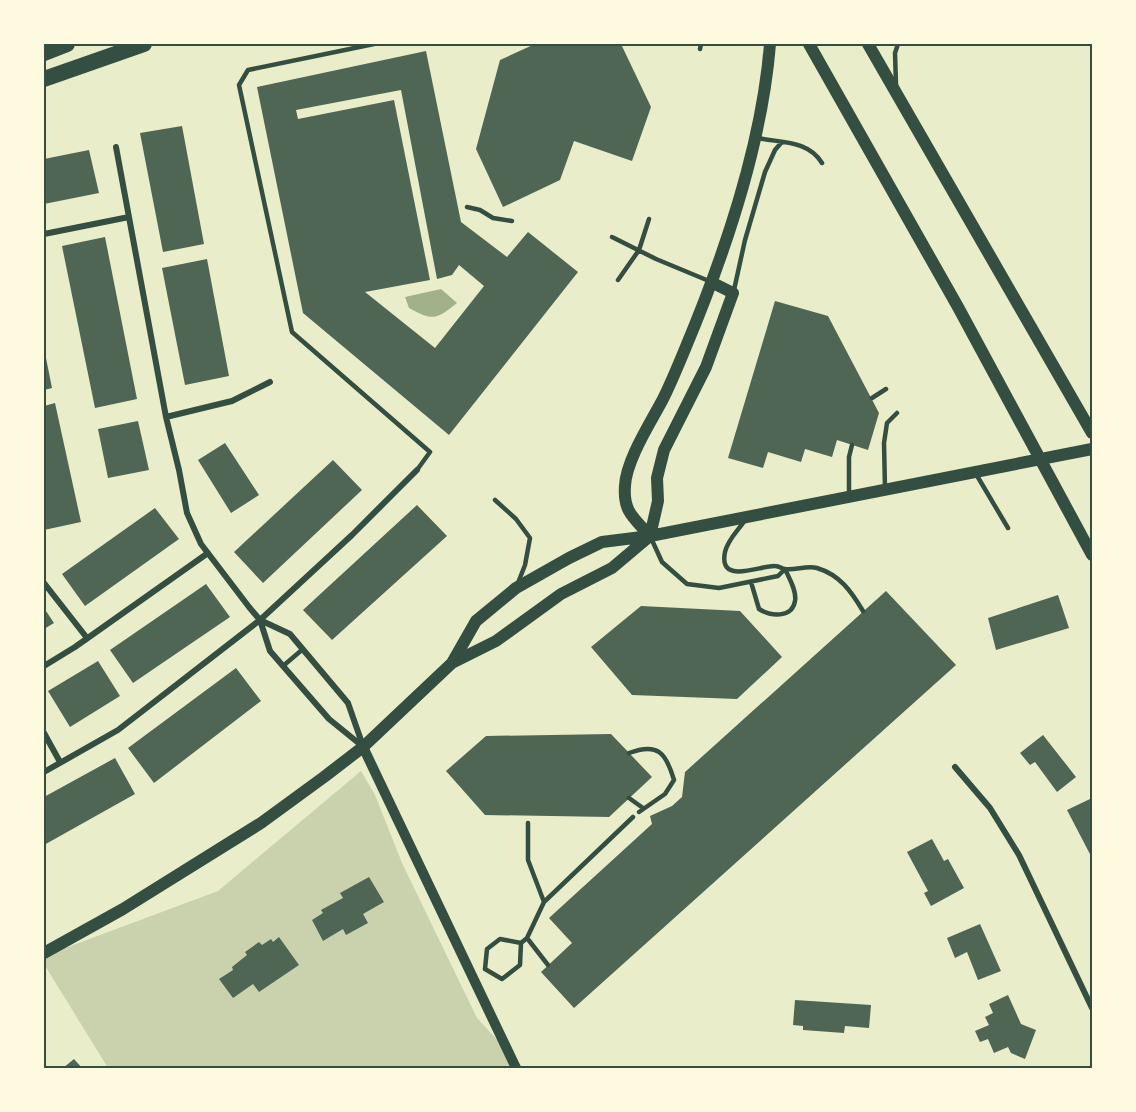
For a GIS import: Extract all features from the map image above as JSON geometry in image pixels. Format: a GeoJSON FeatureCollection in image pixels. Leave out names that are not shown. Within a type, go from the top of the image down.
{"type":"FeatureCollection","features":[{"type":"Feature","properties":{"kind":"highway"},"geometry":{"type":"LineString","coordinates":[[44,53],[67,44]]}},
{"type":"Feature","properties":{"kind":"highway"},"geometry":{"type":"LineString","coordinates":[[44,79],[144,44]]}},
{"type":"Feature","properties":{"kind":"main road"},"geometry":{"type":"LineString","coordinates":[[650,536],[626,509],[624,484],[636,447],[664,396],[685,350],[734,213],[755,137],[768,68],[770,44]]}},
{"type":"Feature","properties":{"kind":"main road"},"geometry":{"type":"LineString","coordinates":[[809,44],[958,308],[1092,555]]}},
{"type":"Feature","properties":{"kind":"main road"},"geometry":{"type":"LineString","coordinates":[[868,44],[1092,433]]}},
{"type":"Feature","properties":{"kind":"main road"},"geometry":{"type":"LineString","coordinates":[[452,663],[496,642],[561,594],[612,568],[650,536],[658,501],[657,478],[664,450],[706,367],[733,293],[711,282]]}},
{"type":"Feature","properties":{"kind":"main road"},"geometry":{"type":"LineString","coordinates":[[44,953],[206,859],[279,810],[363,747],[452,663],[476,621],[516,588],[602,542],[650,536],[1092,449]]}},
{"type":"Feature","properties":{"kind":"street"},"geometry":{"type":"LineString","coordinates":[[116,147],[166,417],[187,513],[201,544],[260,620],[270,651],[329,718],[363,747]]}},
{"type":"Feature","properties":{"kind":"street"},"geometry":{"type":"LineString","coordinates":[[44,234],[129,217]]}},
{"type":"Feature","properties":{"kind":"street"},"geometry":{"type":"LineString","coordinates":[[166,417],[232,401],[270,382]]}},
{"type":"Feature","properties":{"kind":"street"},"geometry":{"type":"LineString","coordinates":[[44,771],[118,730],[260,620],[352,535],[417,470]]}},
{"type":"Feature","properties":{"kind":"street"},"geometry":{"type":"LineString","coordinates":[[44,666],[87,639],[208,553]]}},
{"type":"Feature","properties":{"kind":"street"},"geometry":{"type":"LineString","coordinates":[[44,583],[87,639]]}},
{"type":"Feature","properties":{"kind":"street"},"geometry":{"type":"LineString","coordinates":[[260,620],[290,633],[348,703],[363,747],[474,975],[516,1068]]}},
{"type":"Feature","properties":{"kind":"street"},"geometry":{"type":"LineString","coordinates":[[44,732],[60,762]]}},
{"type":"Feature","properties":{"kind":"street"},"geometry":{"type":"LineString","coordinates":[[955,767],[990,808],[1019,855],[1092,1008]]}},
{"type":"Feature","properties":{"kind":"lane"},"geometry":{"type":"LineString","coordinates":[[374,44],[248,70],[239,85],[292,332],[430,452],[417,470]]}},
{"type":"Feature","properties":{"kind":"lane"},"geometry":{"type":"LineString","coordinates":[[897,94],[895,53],[898,44]]}},
{"type":"Feature","properties":{"kind":"lane"},"geometry":{"type":"LineString","coordinates":[[755,137],[798,144],[818,155],[822,163]]}},
{"type":"Feature","properties":{"kind":"lane"},"geometry":{"type":"LineString","coordinates":[[733,293],[745,240],[765,172],[775,150],[781,143]]}},
{"type":"Feature","properties":{"kind":"lane"},"geometry":{"type":"LineString","coordinates":[[467,207],[480,210],[493,218],[512,221]]}},
{"type":"Feature","properties":{"kind":"lane"},"geometry":{"type":"LineString","coordinates":[[618,280],[639,250],[650,219]]}},
{"type":"Feature","properties":{"kind":"lane"},"geometry":{"type":"LineString","coordinates":[[612,237],[711,282]]}},
{"type":"Feature","properties":{"kind":"lane"},"geometry":{"type":"LineString","coordinates":[[872,398],[886,389]]}},
{"type":"Feature","properties":{"kind":"lane"},"geometry":{"type":"LineString","coordinates":[[885,489],[884,443],[887,423],[897,413]]}},
{"type":"Feature","properties":{"kind":"lane"},"geometry":{"type":"LineString","coordinates":[[849,496],[849,457],[852,445]]}},
{"type":"Feature","properties":{"kind":"lane"},"geometry":{"type":"LineString","coordinates":[[975,472],[1008,528]]}},
{"type":"Feature","properties":{"kind":"lane"},"geometry":{"type":"LineString","coordinates":[[495,500],[516,519],[530,538],[525,565],[516,588]]}},
{"type":"Feature","properties":{"kind":"lane"},"geometry":{"type":"LineString","coordinates":[[747,517],[726,548],[724,554],[728,567],[740,573],[776,566],[785,569],[813,567],[840,579],[863,611]]}},
{"type":"Feature","properties":{"kind":"lane"},"geometry":{"type":"LineString","coordinates":[[650,536],[663,562],[687,584],[719,588],[778,576],[785,569]]}},
{"type":"Feature","properties":{"kind":"lane"},"geometry":{"type":"LineString","coordinates":[[751,582],[759,609],[770,615],[780,615],[791,610],[795,602],[795,592],[785,569]]}},
{"type":"Feature","properties":{"kind":"lane"},"geometry":{"type":"LineString","coordinates":[[283,666],[303,649]]}},
{"type":"Feature","properties":{"kind":"lane"},"geometry":{"type":"LineString","coordinates":[[629,753],[643,748],[657,750],[668,762],[674,780],[665,794],[641,810],[629,798]]}},
{"type":"Feature","properties":{"kind":"lane"},"geometry":{"type":"LineString","coordinates":[[485,969],[502,979],[520,965],[521,943],[527,938],[544,902],[633,817]]}},
{"type":"Feature","properties":{"kind":"lane"},"geometry":{"type":"LineString","coordinates":[[528,823],[528,860],[544,902]]}},
{"type":"Feature","properties":{"kind":"lane"},"geometry":{"type":"LineString","coordinates":[[527,938],[548,965]]}},
{"type":"Feature","properties":{"kind":"lane"},"geometry":{"type":"LineString","coordinates":[[485,969],[487,949],[500,939],[521,943]]}},
{"type":"Feature","properties":{"kind":"lane"},"geometry":{"type":"LineString","coordinates":[[474,975],[485,969]]}},
{"type":"Feature","properties":{"kind":"shaded area"},"geometry":{"type":"Polygon","coordinates":[[[441,289],[457,303],[444,313],[429,317],[409,308],[405,297],[441,289]]]}},
{"type":"Feature","properties":{"kind":"shaded area"},"geometry":{"type":"Polygon","coordinates":[[[361,771],[375,795],[402,863],[477,1018],[523,1068],[108,1068],[44,964],[44,956],[218,891],[361,771]]]}},
{"type":"Feature","properties":{"kind":"building"},"geometry":{"type":"Polygon","coordinates":[[[535,44],[621,44],[651,107],[632,161],[574,141],[560,180],[503,207],[476,149],[500,60],[535,44]]]}},
{"type":"Feature","properties":{"kind":"building"},"geometry":{"type":"Polygon","coordinates":[[[426,51],[461,222],[507,257],[528,232],[578,272],[449,435],[303,313],[257,87],[426,51]],[[401,90],[296,110],[298,119],[394,100],[430,280],[365,292],[435,348],[484,286],[459,265],[452,275],[437,279],[401,90]]]}},
{"type":"Feature","properties":{"kind":"building"},"geometry":{"type":"Polygon","coordinates":[[[182,126],[204,244],[163,252],[140,133],[182,126]]]}},
{"type":"Feature","properties":{"kind":"building"},"geometry":{"type":"Polygon","coordinates":[[[89,150],[99,193],[44,204],[44,159],[89,150]]]}},
{"type":"Feature","properties":{"kind":"building"},"geometry":{"type":"Polygon","coordinates":[[[105,237],[137,399],[95,408],[62,246],[105,237]]]}},
{"type":"Feature","properties":{"kind":"building"},"geometry":{"type":"Polygon","coordinates":[[[207,259],[229,376],[185,385],[162,268],[207,259]]]}},
{"type":"Feature","properties":{"kind":"building"},"geometry":{"type":"Polygon","coordinates":[[[775,301],[828,316],[879,413],[868,450],[837,440],[832,457],[805,449],[801,462],[768,452],[763,468],[728,458],[775,301]]]}},
{"type":"Feature","properties":{"kind":"building"},"geometry":{"type":"Polygon","coordinates":[[[44,353],[52,388],[44,390],[44,353]]]}},
{"type":"Feature","properties":{"kind":"building"},"geometry":{"type":"Polygon","coordinates":[[[55,403],[81,522],[44,530],[44,406],[55,403]]]}},
{"type":"Feature","properties":{"kind":"building"},"geometry":{"type":"Polygon","coordinates":[[[138,421],[149,470],[108,478],[98,429],[138,421]]]}},
{"type":"Feature","properties":{"kind":"building"},"geometry":{"type":"Polygon","coordinates":[[[225,443],[259,495],[231,513],[198,460],[225,443]]]}},
{"type":"Feature","properties":{"kind":"building"},"geometry":{"type":"Polygon","coordinates":[[[333,460],[362,490],[263,583],[234,552],[333,460]]]}},
{"type":"Feature","properties":{"kind":"building"},"geometry":{"type":"Polygon","coordinates":[[[417,505],[447,536],[332,640],[303,610],[417,505]]]}},
{"type":"Feature","properties":{"kind":"building"},"geometry":{"type":"Polygon","coordinates":[[[155,508],[179,539],[85,606],[62,574],[155,508]]]}},
{"type":"Feature","properties":{"kind":"building"},"geometry":{"type":"Polygon","coordinates":[[[206,584],[230,617],[133,683],[110,650],[206,584]]]}},
{"type":"Feature","properties":{"kind":"building"},"geometry":{"type":"Polygon","coordinates":[[[886,591],[956,665],[574,1008],[541,972],[572,943],[549,918],[652,824],[650,816],[672,806],[682,797],[685,772],[886,591]]]}},
{"type":"Feature","properties":{"kind":"building"},"geometry":{"type":"Polygon","coordinates":[[[1058,595],[1069,628],[996,650],[988,618],[1058,595]]]}},
{"type":"Feature","properties":{"kind":"building"},"geometry":{"type":"Polygon","coordinates":[[[641,606],[740,611],[782,657],[737,699],[632,695],[591,647],[641,606]]]}},
{"type":"Feature","properties":{"kind":"building"},"geometry":{"type":"Polygon","coordinates":[[[44,608],[54,623],[44,629],[44,608]]]}},
{"type":"Feature","properties":{"kind":"building"},"geometry":{"type":"Polygon","coordinates":[[[98,661],[120,696],[70,727],[48,691],[98,661]]]}},
{"type":"Feature","properties":{"kind":"building"},"geometry":{"type":"Polygon","coordinates":[[[236,668],[261,701],[154,783],[128,748],[236,668]]]}},
{"type":"Feature","properties":{"kind":"building"},"geometry":{"type":"Polygon","coordinates":[[[611,734],[652,777],[609,817],[485,815],[446,771],[486,736],[611,734]]]}},
{"type":"Feature","properties":{"kind":"building"},"geometry":{"type":"Polygon","coordinates":[[[1043,735],[1076,777],[1057,792],[1035,762],[1030,765],[1020,753],[1043,735]]]}},
{"type":"Feature","properties":{"kind":"building"},"geometry":{"type":"Polygon","coordinates":[[[115,758],[135,794],[44,845],[44,797],[115,758]]]}},
{"type":"Feature","properties":{"kind":"building"},"geometry":{"type":"Polygon","coordinates":[[[1090,799],[1092,803],[1092,858],[1067,810],[1090,799]]]}},
{"type":"Feature","properties":{"kind":"building"},"geometry":{"type":"Polygon","coordinates":[[[932,839],[944,861],[948,859],[964,888],[931,906],[924,893],[928,891],[907,852],[932,839]]]}},
{"type":"Feature","properties":{"kind":"building"},"geometry":{"type":"Polygon","coordinates":[[[369,877],[384,902],[363,914],[368,923],[346,935],[343,929],[323,941],[312,920],[323,913],[321,910],[343,898],[340,893],[369,877]]]}},
{"type":"Feature","properties":{"kind":"building"},"geometry":{"type":"Polygon","coordinates":[[[980,924],[1001,971],[978,980],[967,952],[955,958],[947,938],[980,924]]]}},
{"type":"Feature","properties":{"kind":"building"},"geometry":{"type":"Polygon","coordinates":[[[279,937],[299,965],[259,992],[253,984],[233,998],[219,979],[233,970],[232,967],[247,955],[245,952],[259,942],[262,945],[271,939],[273,942],[279,937]]]}},
{"type":"Feature","properties":{"kind":"building"},"geometry":{"type":"Polygon","coordinates":[[[1008,995],[1021,1024],[1036,1030],[1025,1059],[1011,1053],[1008,1047],[994,1053],[988,1039],[980,1042],[975,1031],[989,1025],[985,1017],[993,1013],[989,1004],[1008,995]]]}},
{"type":"Feature","properties":{"kind":"building"},"geometry":{"type":"Polygon","coordinates":[[[795,1000],[871,1005],[869,1028],[845,1026],[844,1033],[803,1030],[803,1026],[793,1025],[795,1000]]]}},
{"type":"Feature","properties":{"kind":"building"},"geometry":{"type":"Polygon","coordinates":[[[74,1059],[82,1068],[63,1068],[74,1059]]]}}]}
